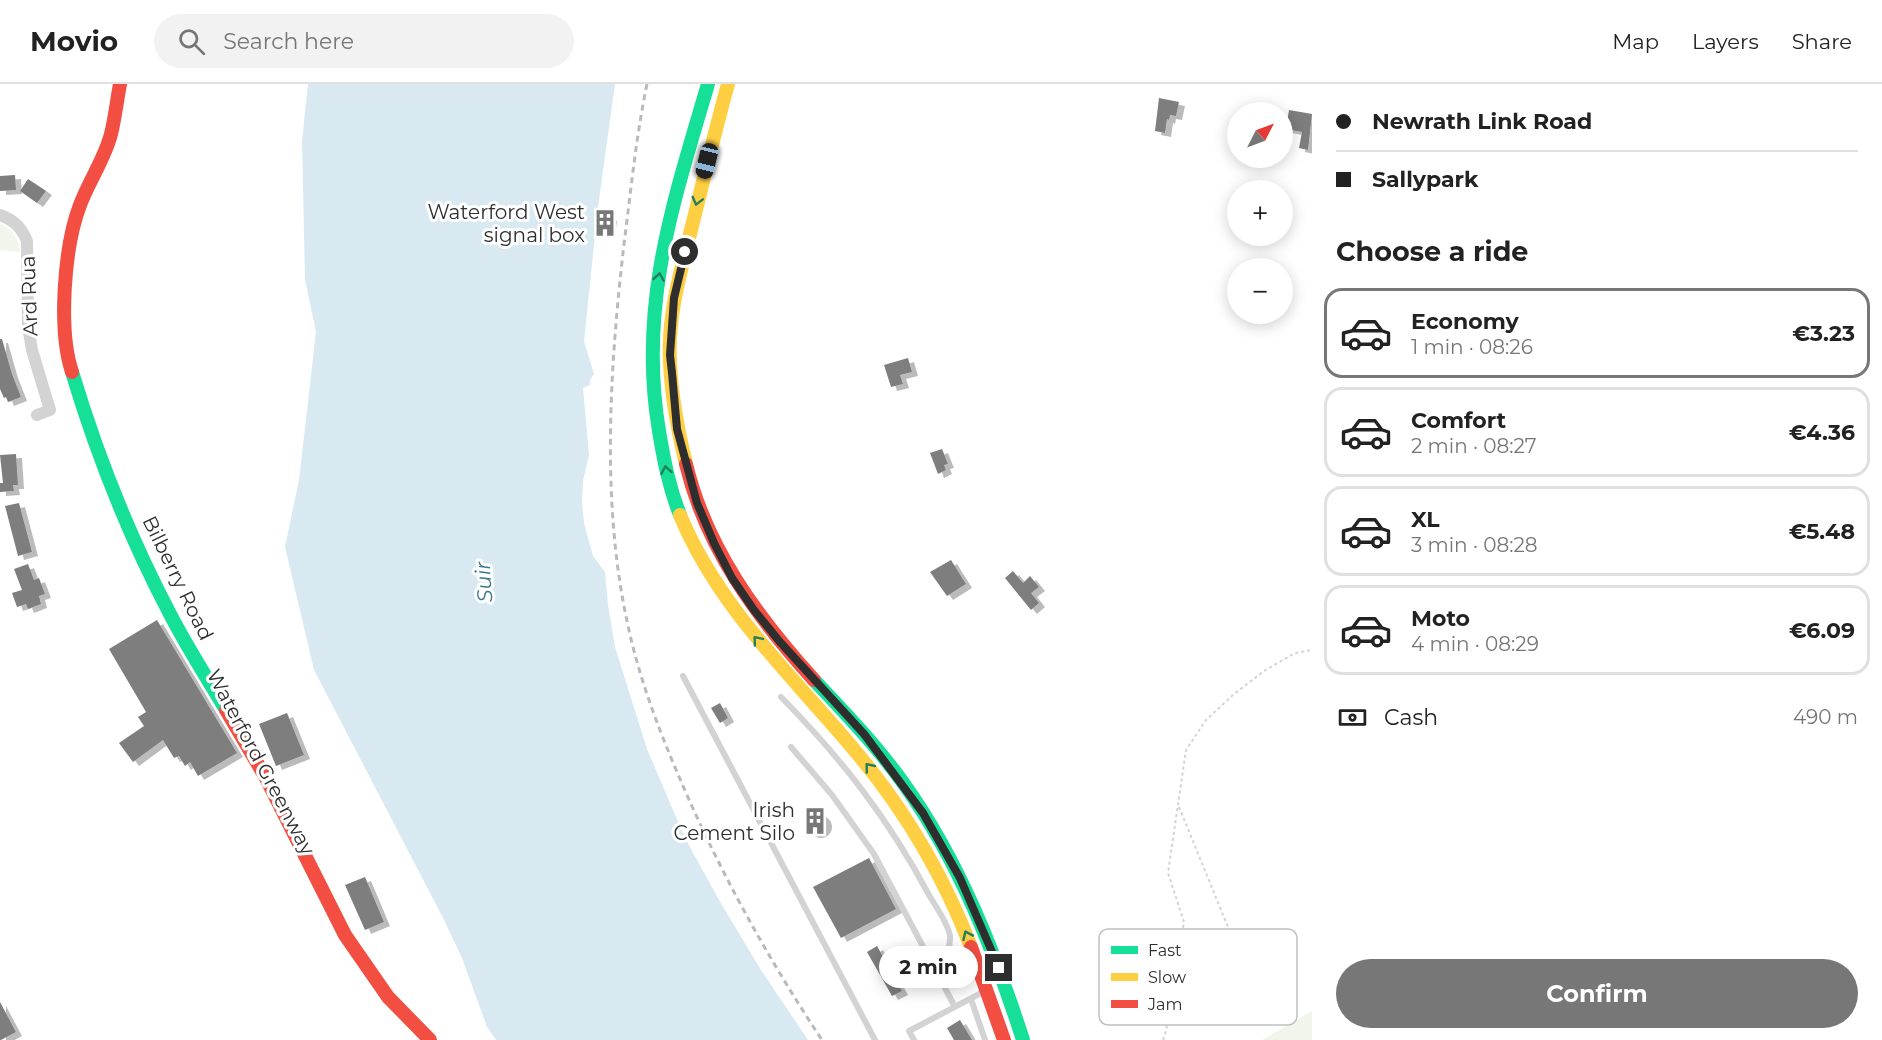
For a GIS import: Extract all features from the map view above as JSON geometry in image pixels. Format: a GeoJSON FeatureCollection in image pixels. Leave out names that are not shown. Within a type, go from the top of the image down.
{"type":"FeatureCollection","features":[{"type":"Feature","properties":{"kind":"main road","name":"Bilberry Road"},"geometry":{"type":"LineString","coordinates":[[120,84],[111,135],[79,207],[67,259],[64,300],[67,345],[69,364],[77,390],[100,454],[145,564],[171,616],[266,778],[345,935],[388,997],[430,1040]]}},
{"type":"Feature","properties":{"kind":"main road"},"geometry":{"type":"LineString","coordinates":[[708,84],[666,229],[653,318],[653,394],[668,482],[696,549],[720,591],[741,620],[862,758],[911,826],[949,894],[989,989],[1005,1040]]}},
{"type":"Feature","properties":{"kind":"main road"},"geometry":{"type":"LineString","coordinates":[[729,84],[674,298],[670,355],[677,429],[697,503],[723,561],[754,610],[877,749],[923,813],[960,878],[981,922],[1005,983],[1023,1040]]}},
{"type":"Feature","properties":{"kind":"street","name":"Ard Rua"},"geometry":{"type":"LineString","coordinates":[[0,215],[12,220],[22,230],[27,241],[28,326],[32,350],[50,410],[37,415]]}},
{"type":"Feature","properties":{"kind":"lane"},"geometry":{"type":"LineString","coordinates":[[683,676],[876,1040]]}},
{"type":"Feature","properties":{"kind":"lane"},"geometry":{"type":"LineString","coordinates":[[781,697],[850,772],[883,817],[917,871],[949,933],[949,946],[939,975]]}},
{"type":"Feature","properties":{"kind":"lane"},"geometry":{"type":"LineString","coordinates":[[791,747],[832,795],[864,838],[955,1007]]}},
{"type":"Feature","properties":{"kind":"lane"},"geometry":{"type":"LineString","coordinates":[[915,1040],[909,1031],[1005,983]]}},
{"type":"Feature","properties":{"kind":"lane"},"geometry":{"type":"LineString","coordinates":[[971,999],[985,1040]]}},
{"type":"Feature","properties":{"kind":"path"},"geometry":{"type":"LineString","coordinates":[[1183,929],[1184,922],[1168,873],[1186,750],[1206,720],[1234,693],[1264,671],[1295,653],[1312,650]]}},
{"type":"Feature","properties":{"kind":"path"},"geometry":{"type":"LineString","coordinates":[[1178,804],[1229,929]]}},
{"type":"Feature","properties":{"kind":"path"},"geometry":{"type":"LineString","coordinates":[[1163,1040],[1167,1025]]}},
{"type":"Feature","properties":{"kind":"shaded area"},"geometry":{"type":"Polygon","coordinates":[[[0,224],[14,235],[20,252],[0,250],[0,224]]]}},
{"type":"Feature","properties":{"kind":"shaded area"},"geometry":{"type":"Polygon","coordinates":[[[1312,1011],[1312,1040],[1262,1040],[1288,1025],[1297,1025],[1297,1020],[1312,1011]]]}},
{"type":"Feature","properties":{"kind":"water","name":"Suir"},"geometry":{"type":"Polygon","coordinates":[[[308,84],[615,84],[598,207],[584,341],[594,374],[590,385],[583,388],[589,455],[583,481],[584,523],[593,556],[605,572],[615,647],[647,749],[685,838],[761,970],[808,1040],[496,1040],[487,1027],[462,958],[442,916],[314,670],[285,547],[299,480],[316,332],[305,279],[302,141],[308,84]]]}},
{"type":"Feature","properties":{"kind":"building"},"geometry":{"type":"Polygon","coordinates":[[[1159,98],[1179,102],[1176,116],[1170,115],[1169,120],[1167,119],[1165,133],[1155,131],[1159,98]]]}},
{"type":"Feature","properties":{"kind":"building"},"geometry":{"type":"Polygon","coordinates":[[[1293,111],[1312,114],[1308,150],[1299,148],[1302,132],[1293,130],[1293,111]]]}},
{"type":"Feature","properties":{"kind":"building"},"geometry":{"type":"Polygon","coordinates":[[[15,175],[16,190],[0,191],[0,176],[15,175]]]}},
{"type":"Feature","properties":{"kind":"building"},"geometry":{"type":"Polygon","coordinates":[[[28,179],[46,191],[37,203],[20,191],[28,179]]]}},
{"type":"Feature","properties":{"kind":"building","name":"Waterford West signal box"},"geometry":{"type":"Polygon","coordinates":[[[601,215],[611,217],[609,231],[599,229],[601,215]]]}},
{"type":"Feature","properties":{"kind":"building"},"geometry":{"type":"Polygon","coordinates":[[[0,339],[2,339],[21,397],[8,402],[0,389],[0,339]]]}},
{"type":"Feature","properties":{"kind":"building"},"geometry":{"type":"Polygon","coordinates":[[[908,358],[912,372],[900,375],[903,384],[891,387],[884,365],[908,358]]]}},
{"type":"Feature","properties":{"kind":"building"},"geometry":{"type":"Polygon","coordinates":[[[942,449],[948,464],[944,465],[946,470],[938,474],[930,453],[942,449]]]}},
{"type":"Feature","properties":{"kind":"building"},"geometry":{"type":"Polygon","coordinates":[[[16,454],[18,485],[13,485],[14,491],[0,492],[0,483],[3,483],[0,455],[16,454]]]}},
{"type":"Feature","properties":{"kind":"building"},"geometry":{"type":"Polygon","coordinates":[[[19,503],[32,552],[18,556],[5,506],[19,503]]]}},
{"type":"Feature","properties":{"kind":"building"},"geometry":{"type":"Polygon","coordinates":[[[951,560],[966,584],[947,596],[930,572],[951,560]]]}},
{"type":"Feature","properties":{"kind":"building"},"geometry":{"type":"Polygon","coordinates":[[[28,564],[34,580],[39,578],[45,594],[39,596],[41,604],[28,609],[26,604],[17,607],[12,593],[22,590],[14,569],[28,564]]]}},
{"type":"Feature","properties":{"kind":"building"},"geometry":{"type":"Polygon","coordinates":[[[1013,571],[1023,583],[1030,576],[1039,587],[1031,593],[1039,603],[1031,610],[1005,578],[1013,571]]]}},
{"type":"Feature","properties":{"kind":"building"},"geometry":{"type":"Polygon","coordinates":[[[157,620],[237,753],[198,776],[190,762],[185,766],[179,756],[174,758],[163,740],[133,762],[119,743],[144,726],[138,717],[146,712],[109,649],[157,620]]]}},
{"type":"Feature","properties":{"kind":"building"},"geometry":{"type":"Polygon","coordinates":[[[720,703],[728,718],[720,723],[711,708],[720,703]]]}},
{"type":"Feature","properties":{"kind":"building"},"geometry":{"type":"Polygon","coordinates":[[[287,713],[304,755],[276,766],[259,724],[287,713]]]}},
{"type":"Feature","properties":{"kind":"building","name":"Irish Cement Silo"},"geometry":{"type":"Polygon","coordinates":[[[815,812],[823,815],[826,823],[823,831],[815,834],[807,831],[804,823],[807,815],[815,812]]]}},
{"type":"Feature","properties":{"kind":"building"},"geometry":{"type":"Polygon","coordinates":[[[869,858],[896,909],[841,938],[813,887],[869,858]]]}},
{"type":"Feature","properties":{"kind":"building"},"geometry":{"type":"Polygon","coordinates":[[[365,877],[384,922],[365,930],[345,885],[365,877]]]}},
{"type":"Feature","properties":{"kind":"building"},"geometry":{"type":"Polygon","coordinates":[[[877,946],[902,991],[892,996],[867,952],[877,946]]]}},
{"type":"Feature","properties":{"kind":"building"},"geometry":{"type":"Polygon","coordinates":[[[0,1002],[16,1032],[1,1040],[0,1040],[0,1002]]]}},
{"type":"Feature","properties":{"kind":"building"},"geometry":{"type":"Polygon","coordinates":[[[960,1020],[972,1040],[954,1040],[947,1028],[960,1020]]]}},
{"type":"Feature","properties":{"kind":"railway"},"geometry":{"type":"LineString","coordinates":[[647,84],[624,244],[615,337],[610,433],[614,528],[627,621],[649,701],[695,813],[745,912],[782,977],[822,1040]]}},
{"type":"Feature","properties":{"kind":"traffic: fast"},"geometry":{"type":"LineString","coordinates":[[680,515],[667,474],[659,431],[654,385],[653,341],[662,255],[708,84]]}},
{"type":"Feature","properties":{"kind":"traffic: fast"},"geometry":{"type":"LineString","coordinates":[[72,372],[103,465],[141,556],[190,650],[226,710]]}},
{"type":"Feature","properties":{"kind":"traffic: fast"},"geometry":{"type":"LineString","coordinates":[[814,680],[894,770],[942,844],[987,940],[1023,1040]]}},
{"type":"Feature","properties":{"kind":"traffic: slow"},"geometry":{"type":"LineString","coordinates":[[686,464],[672,386],[671,324],[675,295],[728,84]]}},
{"type":"Feature","properties":{"kind":"traffic: slow"},"geometry":{"type":"LineString","coordinates":[[680,515],[696,549],[736,611],[782,668],[856,752],[891,797],[936,870],[971,947]]}},
{"type":"Feature","properties":{"kind":"traffic: jam"},"geometry":{"type":"LineString","coordinates":[[72,372],[65,334],[64,312],[70,243],[80,205],[108,143],[120,84]]}},
{"type":"Feature","properties":{"kind":"traffic: jam"},"geometry":{"type":"LineString","coordinates":[[686,464],[706,524],[720,553],[754,606],[814,680]]}},
{"type":"Feature","properties":{"kind":"traffic: jam"},"geometry":{"type":"LineString","coordinates":[[226,710],[266,778],[345,935],[388,997],[430,1040]]}},
{"type":"Feature","properties":{"kind":"traffic: jam"},"geometry":{"type":"LineString","coordinates":[[971,947],[1004,1040]]}},
{"type":"Feature","properties":{"kind":"place","name":"Waterford West signal box"},"geometry":{"type":"Point","coordinates":[605,223]}},
{"type":"Feature","properties":{"kind":"place","name":"Irish Cement Silo"},"geometry":{"type":"Point","coordinates":[815,821]}},
{"type":"Feature","properties":{"kind":"route"},"geometry":{"type":"LineString","coordinates":[[685,252],[674,298],[670,355],[677,429],[697,503],[714,543],[732,578],[754,610],[891,766],[923,813],[960,878],[999,968]]}}]}
